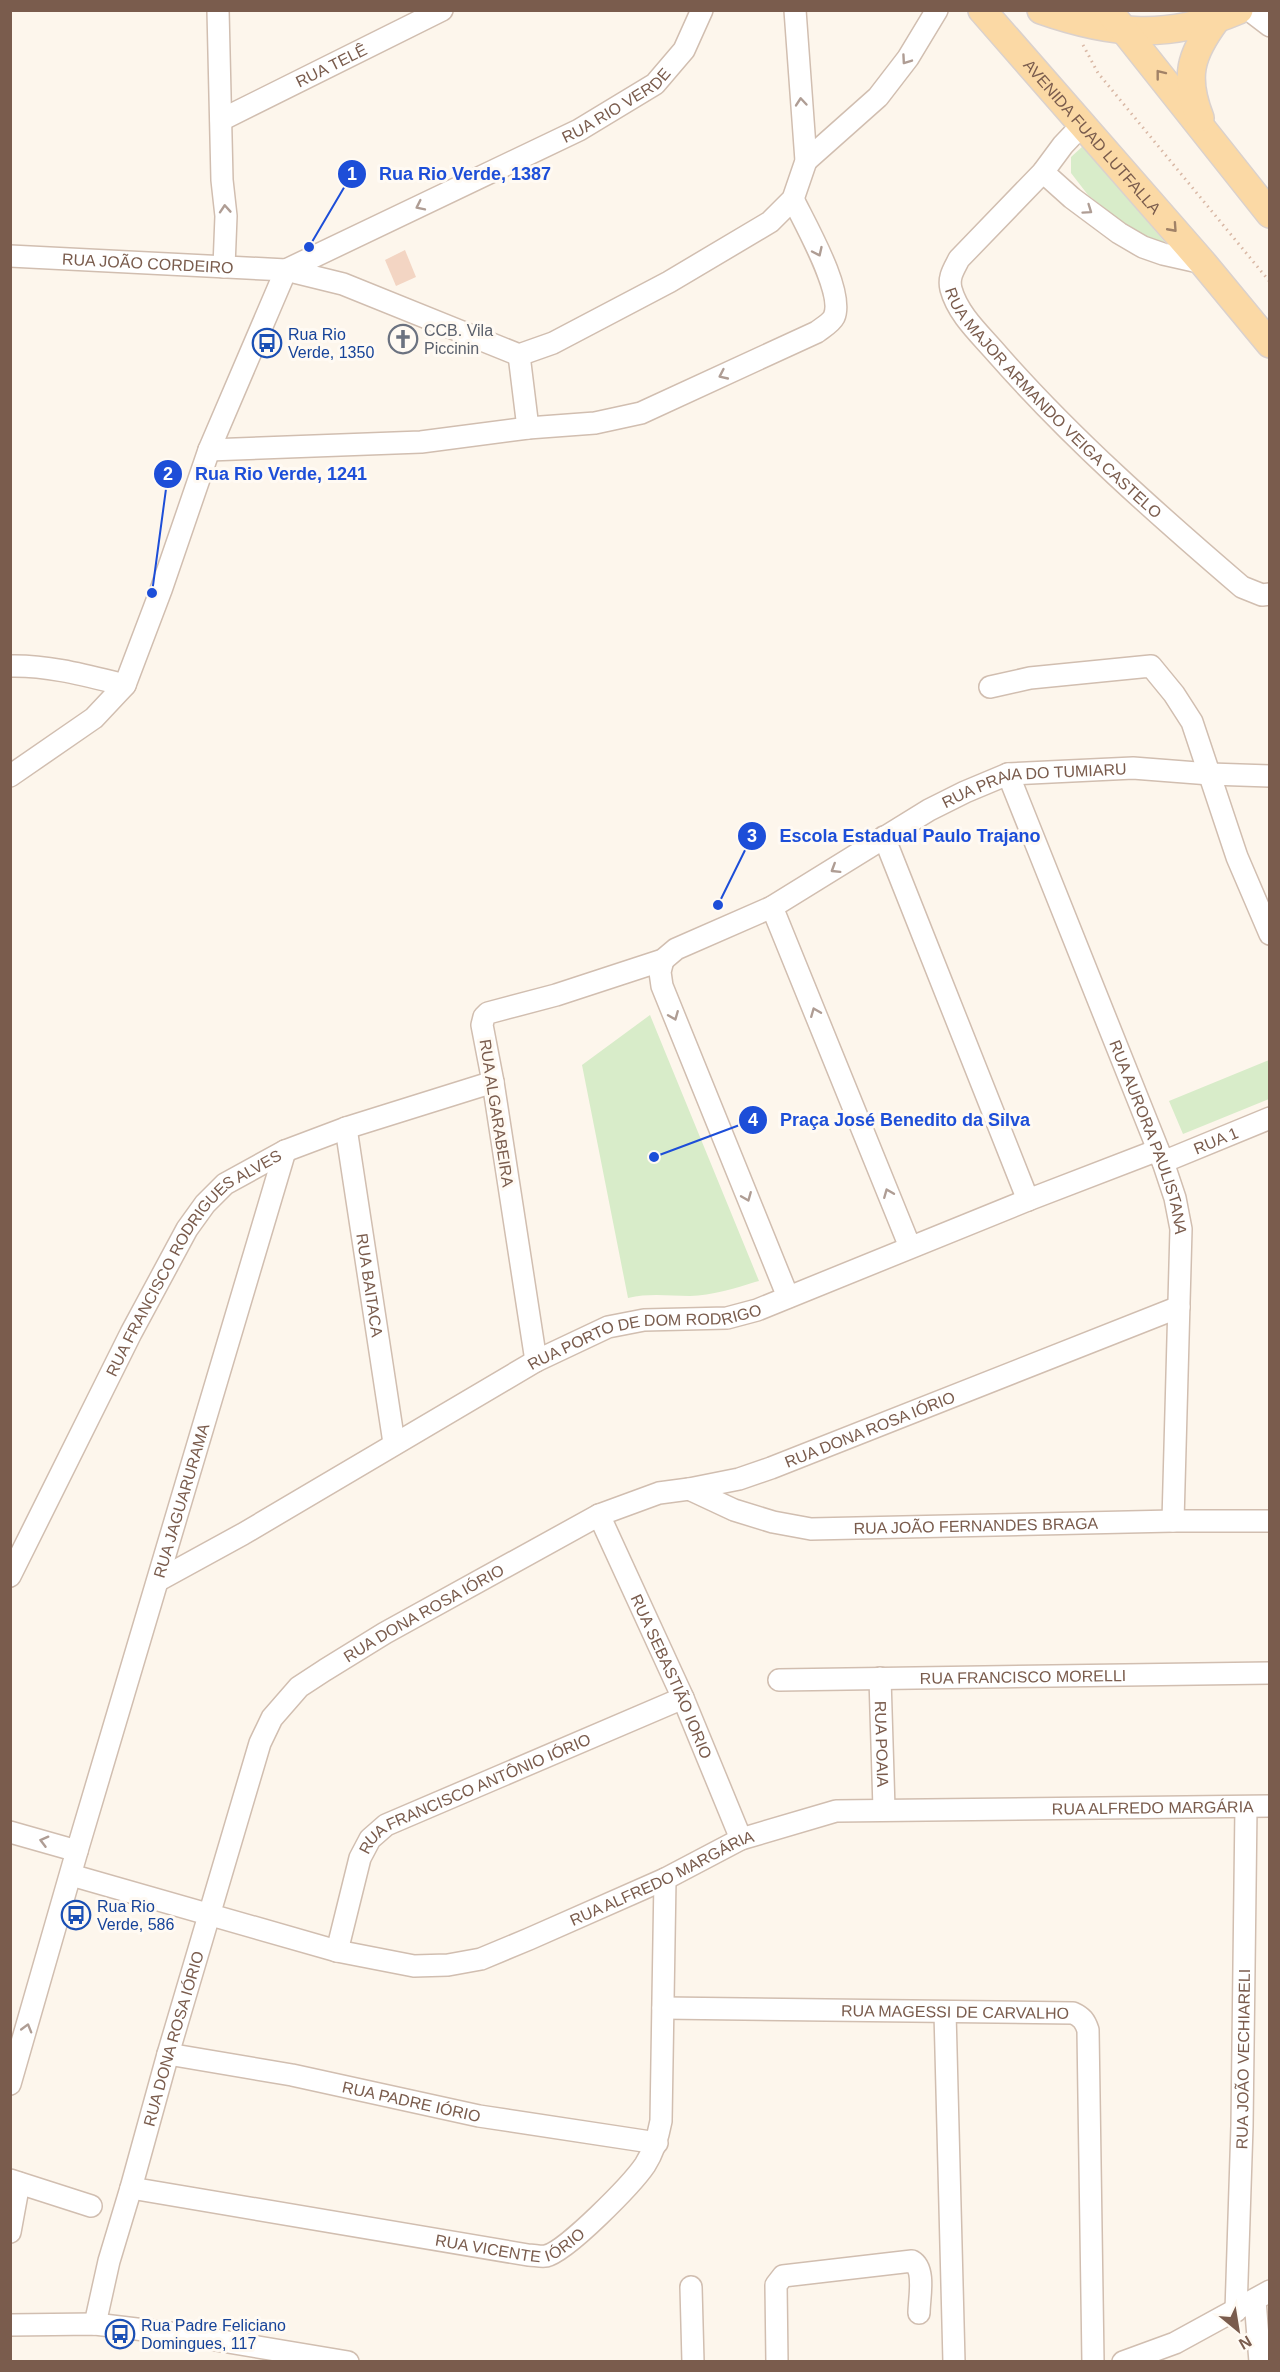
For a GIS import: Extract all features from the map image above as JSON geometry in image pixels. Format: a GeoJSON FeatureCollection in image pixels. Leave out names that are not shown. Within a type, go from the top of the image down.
{"type":"FeatureCollection","features":[{"type":"Feature","properties":{"kind":"main road","name":"AVENIDA FUAD LUTFALLA"},"geometry":{"type":"LineString","coordinates":[[982,10],[1203,263],[1269,344]]}},
{"type":"Feature","properties":{"kind":"main road"},"geometry":{"type":"LineString","coordinates":[[1041,10],[1068,20],[1126,31],[1190,27],[1227,15]]}},
{"type":"Feature","properties":{"kind":"main road"},"geometry":{"type":"LineString","coordinates":[[1108,10],[1269,214]]}},
{"type":"Feature","properties":{"kind":"main road"},"geometry":{"type":"LineString","coordinates":[[1205,131],[1193,93],[1191,64],[1204,36],[1227,15]]}},
{"type":"Feature","properties":{"kind":"street"},"geometry":{"type":"LineString","coordinates":[[218,10],[222,180],[226,216],[225,267]]}},
{"type":"Feature","properties":{"kind":"street","name":"RUA TELÊ"},"geometry":{"type":"LineString","coordinates":[[222,120],[442,10]]}},
{"type":"Feature","properties":{"kind":"street","name":"RUA RIO VERDE"},"geometry":{"type":"LineString","coordinates":[[286,270],[579,130],[654,84],[684,50],[702,10]]}},
{"type":"Feature","properties":{"kind":"street"},"geometry":{"type":"LineString","coordinates":[[528,428],[519,355],[553,343],[669,282],[770,222],[794,199],[806,160],[795,10]]}},
{"type":"Feature","properties":{"kind":"street"},"geometry":{"type":"LineString","coordinates":[[806,160],[878,97],[908,58],[937,10]]}},
{"type":"Feature","properties":{"kind":"street"},"geometry":{"type":"LineString","coordinates":[[1249,10],[1269,26]]}},
{"type":"Feature","properties":{"kind":"street","name":"RUA MAJOR ARMANDO VEIGA CASTELO"},"geometry":{"type":"LineString","coordinates":[[1082,124],[1063,145],[1044,172],[959,259],[951,274],[950,286],[964,315],[1038,400],[1204,555],[1242,587],[1262,595],[1269,594]]}},
{"type":"Feature","properties":{"kind":"street"},"geometry":{"type":"LineString","coordinates":[[1044,172],[1071,198],[1135,242],[1163,254],[1203,263]]}},
{"type":"Feature","properties":{"kind":"street"},"geometry":{"type":"LineString","coordinates":[[209,450],[421,441],[528,428],[595,423],[641,413],[817,332],[833,320],[837,309],[835,288],[794,199]]}},
{"type":"Feature","properties":{"kind":"street","name":"RUA JOÃO CORDEIRO"},"geometry":{"type":"LineString","coordinates":[[10,256],[286,270],[343,284],[519,355]]}},
{"type":"Feature","properties":{"kind":"street"},"geometry":{"type":"LineString","coordinates":[[10,776],[94,718],[125,685],[161,591],[209,450],[286,270]]}},
{"type":"Feature","properties":{"kind":"street"},"geometry":{"type":"LineString","coordinates":[[10,666],[27,666],[79,674],[125,685]]}},
{"type":"Feature","properties":{"kind":"street"},"geometry":{"type":"LineString","coordinates":[[990,687],[1030,678],[1151,666],[1174,694],[1192,722],[1237,857],[1269,934]]}},
{"type":"Feature","properties":{"kind":"street","name":"RUA PRAIA DO TUMIARU"},"geometry":{"type":"LineString","coordinates":[[663,960],[684,945],[772,907],[929,810],[1008,774],[1133,768],[1269,776]]}},
{"type":"Feature","properties":{"kind":"street","name":"RUA AURORA PAULISTANA"},"geometry":{"type":"LineString","coordinates":[[1008,774],[1175,1198],[1181,1229],[1173,1521]]}},
{"type":"Feature","properties":{"kind":"street"},"geometry":{"type":"LineString","coordinates":[[884,837],[1028,1200]]}},
{"type":"Feature","properties":{"kind":"street"},"geometry":{"type":"LineString","coordinates":[[772,907],[910,1247]]}},
{"type":"Feature","properties":{"kind":"street"},"geometry":{"type":"LineString","coordinates":[[663,960],[660,972],[662,986],[788,1297]]}},
{"type":"Feature","properties":{"kind":"street","name":"RUA ALGARABEIRA"},"geometry":{"type":"LineString","coordinates":[[536,1361],[493,1082],[482,1025],[484,1017],[488,1013],[556,995],[663,960]]}},
{"type":"Feature","properties":{"kind":"street","name":"RUA FRANCISCO RODRIGUES ALVES"},"geometry":{"type":"LineString","coordinates":[[10,1576],[131,1333],[187,1229],[205,1204],[225,1184],[285,1151],[346,1128],[493,1082]]}},
{"type":"Feature","properties":{"kind":"street","name":"RUA 1"},"geometry":{"type":"LineString","coordinates":[[1160,1156],[1269,1118]]}},
{"type":"Feature","properties":{"kind":"street","name":"RUA BAITACA"},"geometry":{"type":"LineString","coordinates":[[346,1128],[394,1443]]}},
{"type":"Feature","properties":{"kind":"street","name":"RUA JAGUARURAMA"},"geometry":{"type":"LineString","coordinates":[[77,1851],[285,1151]]}},
{"type":"Feature","properties":{"kind":"street","name":"RUA PORTO DE DOM RODRIGO"},"geometry":{"type":"LineString","coordinates":[[159,1580],[243,1534],[536,1361],[608,1327],[644,1320],[727,1318],[757,1310],[1028,1200],[1160,1156]]}},
{"type":"Feature","properties":{"kind":"street","name":"RUA DONA ROSA IÓRIO"},"geometry":{"type":"LineString","coordinates":[[95,2324],[109,2261],[260,1743],[272,1718],[299,1687],[384,1633],[600,1515],[659,1493],[739,1479],[771,1468],[1179,1307]]}},
{"type":"Feature","properties":{"kind":"street","name":"RUA JOÃO FERNANDES BRAGA"},"geometry":{"type":"LineString","coordinates":[[689,1489],[734,1510],[773,1522],[811,1529],[1269,1521]]}},
{"type":"Feature","properties":{"kind":"street","name":"RUA SEBASTIÃO IORIO"},"geometry":{"type":"LineString","coordinates":[[600,1515],[683,1698],[741,1839]]}},
{"type":"Feature","properties":{"kind":"street","name":"RUA FRANCISCO MORELLI"},"geometry":{"type":"LineString","coordinates":[[779,1680],[1269,1673]]}},
{"type":"Feature","properties":{"kind":"street","name":"RUA POAIA"},"geometry":{"type":"LineString","coordinates":[[880,1678],[884,1809]]}},
{"type":"Feature","properties":{"kind":"street","name":"RUA FRANCISCO ANTÔNIO IÓRIO"},"geometry":{"type":"LineString","coordinates":[[337,1951],[360,1858],[370,1839],[386,1825],[683,1698]]}},
{"type":"Feature","properties":{"kind":"street","name":"RUA ALFREDO MARGÁRIA"},"geometry":{"type":"LineString","coordinates":[[71,1875],[337,1951],[414,1966],[448,1965],[481,1959],[665,1879],[741,1839],[836,1811],[1269,1806]]}},
{"type":"Feature","properties":{"kind":"street","name":"RUA JOÃO VECHIARELI"},"geometry":{"type":"LineString","coordinates":[[1236,2311],[1242,2126],[1246,1807]]}},
{"type":"Feature","properties":{"kind":"street"},"geometry":{"type":"LineString","coordinates":[[10,1832],[77,1851],[10,2084]]}},
{"type":"Feature","properties":{"kind":"street","name":"RUA VICENTE IÓRIO"},"geometry":{"type":"LineString","coordinates":[[132,2188],[528,2255],[545,2256],[560,2250],[590,2223],[645,2165],[657,2143],[662,2121],[665,1879]]}},
{"type":"Feature","properties":{"kind":"street","name":"RUA MAGESSI DE CARVALHO"},"geometry":{"type":"LineString","coordinates":[[663,2008],[1073,2013],[1080,2016],[1086,2022],[1088,2030],[1093,2361]]}},
{"type":"Feature","properties":{"kind":"street"},"geometry":{"type":"LineString","coordinates":[[945,2012],[954,2361]]}},
{"type":"Feature","properties":{"kind":"street","name":"RUA PADRE IÓRIO"},"geometry":{"type":"LineString","coordinates":[[168,2054],[292,2075],[479,2116],[657,2143]]}},
{"type":"Feature","properties":{"kind":"street"},"geometry":{"type":"LineString","coordinates":[[10,2232],[15,2182],[91,2206]]}},
{"type":"Feature","properties":{"kind":"street"},"geometry":{"type":"LineString","coordinates":[[777,2361],[776,2285],[783,2276],[912,2261],[917,2264],[920,2271],[919,2313]]}},
{"type":"Feature","properties":{"kind":"street"},"geometry":{"type":"LineString","coordinates":[[691,2287],[693,2361]]}},
{"type":"Feature","properties":{"kind":"street"},"geometry":{"type":"LineString","coordinates":[[1129,2361],[1175,2343],[1262,2295]]}},
{"type":"Feature","properties":{"kind":"street"},"geometry":{"type":"LineString","coordinates":[[1260,2361],[1262,2295]]}},
{"type":"Feature","properties":{"kind":"street"},"geometry":{"type":"LineString","coordinates":[[10,2325],[95,2324],[186,2335],[348,2361]]}},
{"type":"Feature","properties":{"kind":"path"},"geometry":{"type":"LineString","coordinates":[[1068,20],[1098,73],[1269,282]]}},
{"type":"Feature","properties":{"kind":"green space"},"geometry":{"type":"Polygon","coordinates":[[[1083,146],[1169,247],[1141,237],[1088,195],[1071,173],[1071,157],[1083,146]]]}},
{"type":"Feature","properties":{"kind":"green space"},"geometry":{"type":"Polygon","coordinates":[[[650,1015],[759,1281],[706,1294],[651,1295],[628,1298],[582,1065],[650,1015]]]}},
{"type":"Feature","properties":{"kind":"green space"},"geometry":{"type":"Polygon","coordinates":[[[1269,1060],[1269,1099],[1183,1134],[1169,1101],[1269,1060]]]}},
{"type":"Feature","properties":{"kind":"building"},"geometry":{"type":"Polygon","coordinates":[[[405,250],[416,277],[396,286],[385,260],[405,250]]]}},
{"type":"Feature","properties":{"kind":"place","name":"Rua Rio Verde, 1387"},"geometry":{"type":"Point","coordinates":[309,247]}},
{"type":"Feature","properties":{"kind":"place","name":"CCB. Vila Piccinin"},"geometry":{"type":"Point","coordinates":[403,339]}},
{"type":"Feature","properties":{"kind":"place","name":"Rua Rio Verde, 1350"},"geometry":{"type":"Point","coordinates":[267,343]}},
{"type":"Feature","properties":{"kind":"place","name":"Rua Rio Verde, 1241"},"geometry":{"type":"Point","coordinates":[152,593]}},
{"type":"Feature","properties":{"kind":"place","name":"Escola Estadual Paulo Trajano"},"geometry":{"type":"Point","coordinates":[718,905]}},
{"type":"Feature","properties":{"kind":"place","name":"Praça José Benedito da Silva"},"geometry":{"type":"Point","coordinates":[654,1157]}},
{"type":"Feature","properties":{"kind":"place","name":"Rua Rio Verde, 586"},"geometry":{"type":"Point","coordinates":[76,1915]}},
{"type":"Feature","properties":{"kind":"place","name":"Rua Padre Feliciano Domingues, 117"},"geometry":{"type":"Point","coordinates":[120,2334]}}]}
